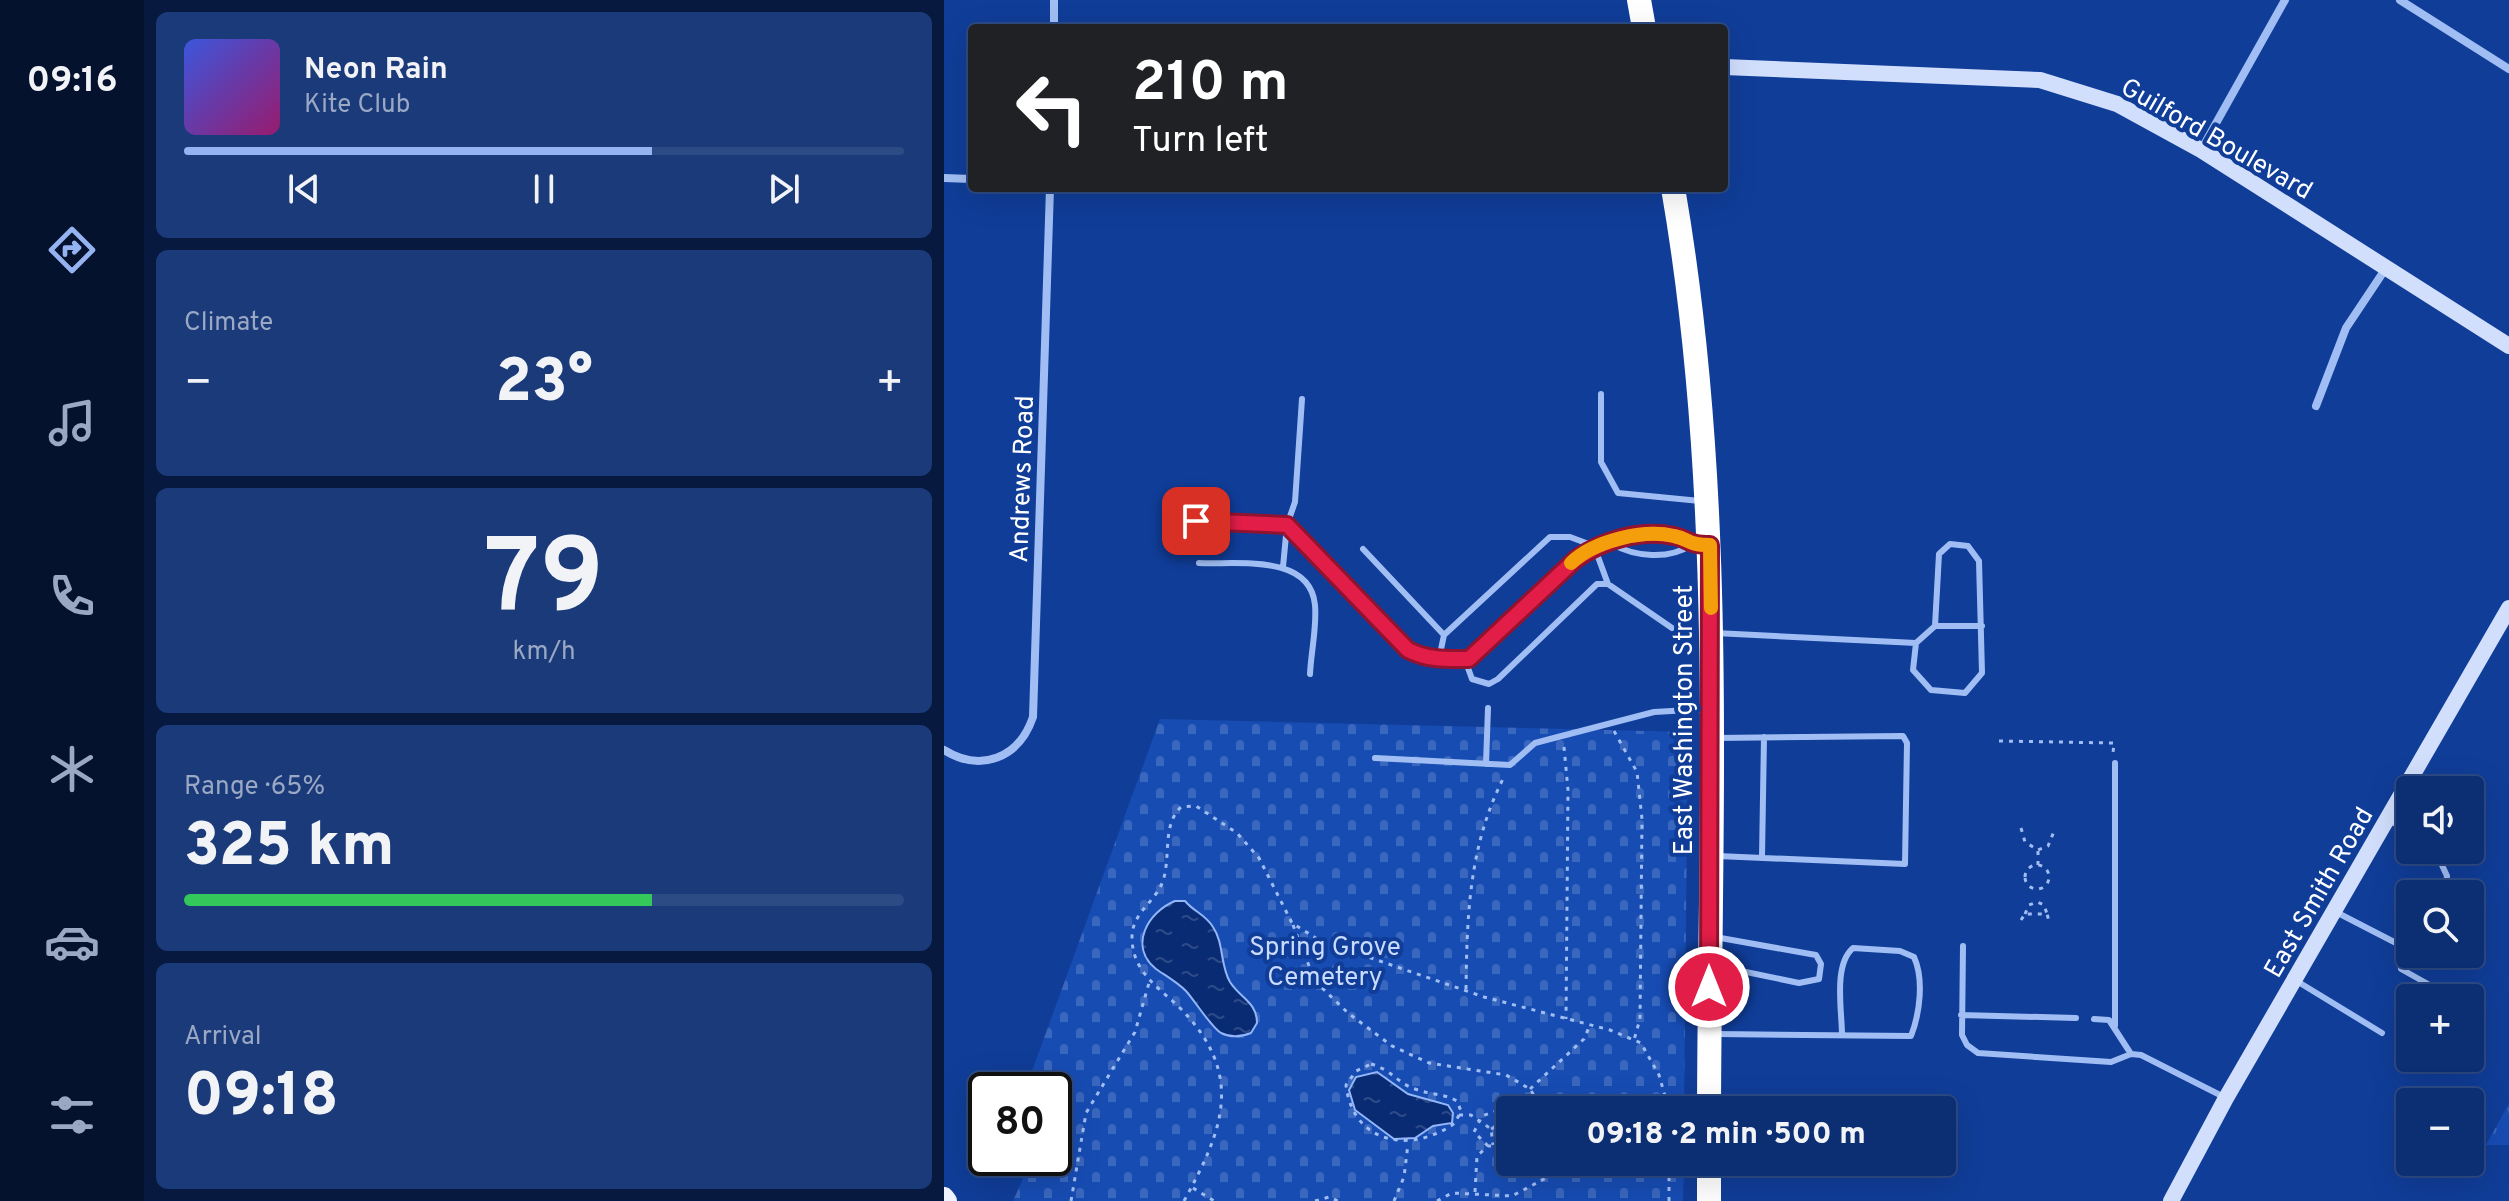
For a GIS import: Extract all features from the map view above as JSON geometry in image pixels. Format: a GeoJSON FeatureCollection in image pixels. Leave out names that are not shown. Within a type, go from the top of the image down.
{"type":"FeatureCollection","features":[{"type":"Feature","properties":{"kind":"highway"},"geometry":{"type":"LineString","coordinates":[[1639,0],[1643,24]]}},
{"type":"Feature","properties":{"kind":"highway","name":"East Washington Street"},"geometry":{"type":"LineString","coordinates":[[1674,192],[1695,333],[1708,501],[1701,545],[1711,633],[1709,1096]]}},
{"type":"Feature","properties":{"kind":"highway"},"geometry":{"type":"LineString","coordinates":[[1709,1176],[1709,1201]]}},
{"type":"Feature","properties":{"kind":"street"},"geometry":{"type":"LineString","coordinates":[[1054,0],[1054,24]]}},
{"type":"Feature","properties":{"kind":"street"},"geometry":{"type":"LineString","coordinates":[[2201,150],[2285,0]]}},
{"type":"Feature","properties":{"kind":"street"},"geometry":{"type":"LineString","coordinates":[[2400,0],[2509,69]]}},
{"type":"Feature","properties":{"kind":"street","name":"Guilford Boulevard"},"geometry":{"type":"LineString","coordinates":[[1728,67],[2040,80],[2117,104],[2201,150],[2509,346]]}},
{"type":"Feature","properties":{"kind":"street"},"geometry":{"type":"LineString","coordinates":[[944,178],[968,179]]}},
{"type":"Feature","properties":{"kind":"street","name":"Andrews Road"},"geometry":{"type":"LineString","coordinates":[[944,750],[969,761],[1000,758],[1020,743],[1033,717],[1050,192]]}},
{"type":"Feature","properties":{"kind":"street"},"geometry":{"type":"LineString","coordinates":[[2316,406],[2346,328],[2386,268]]}},
{"type":"Feature","properties":{"kind":"street","name":"East Smith Road"},"geometry":{"type":"LineString","coordinates":[[2171,1201],[2226,1098],[2509,608]]}},
{"type":"Feature","properties":{"kind":"lane"},"geometry":{"type":"LineString","coordinates":[[1601,394],[1601,462],[1618,493],[1656,500],[1708,501]]}},
{"type":"Feature","properties":{"kind":"lane"},"geometry":{"type":"LineString","coordinates":[[1283,567],[1287,525],[1295,502],[1302,399]]}},
{"type":"Feature","properties":{"kind":"lane"},"geometry":{"type":"LineString","coordinates":[[1196,521],[1287,525],[1408,650],[1424,658],[1439,659],[1469,659],[1576,559],[1594,546]]}},
{"type":"Feature","properties":{"kind":"lane"},"geometry":{"type":"LineString","coordinates":[[1439,659],[1444,635],[1550,537],[1570,537],[1594,546],[1612,544],[1628,535],[1676,536],[1701,545]]}},
{"type":"Feature","properties":{"kind":"lane"},"geometry":{"type":"LineString","coordinates":[[1612,544],[1628,553],[1678,555],[1701,545]]}},
{"type":"Feature","properties":{"kind":"lane"},"geometry":{"type":"LineString","coordinates":[[1935,626],[1939,554],[1950,544],[1968,546],[1979,561],[1982,626],[1982,673],[1965,693],[1931,690],[1913,670],[1916,643],[1935,626],[1982,626]]}},
{"type":"Feature","properties":{"kind":"lane"},"geometry":{"type":"LineString","coordinates":[[1594,546],[1608,584]]}},
{"type":"Feature","properties":{"kind":"lane"},"geometry":{"type":"LineString","coordinates":[[1363,549],[1444,635]]}},
{"type":"Feature","properties":{"kind":"lane"},"geometry":{"type":"LineString","coordinates":[[1199,563],[1283,567],[1304,579],[1315,605],[1310,674]]}},
{"type":"Feature","properties":{"kind":"lane"},"geometry":{"type":"LineString","coordinates":[[1469,659],[1472,679],[1489,684],[1597,584],[1608,584],[1672,628]]}},
{"type":"Feature","properties":{"kind":"lane"},"geometry":{"type":"LineString","coordinates":[[1711,633],[1916,643]]}},
{"type":"Feature","properties":{"kind":"lane"},"geometry":{"type":"LineString","coordinates":[[1486,764],[1488,708]]}},
{"type":"Feature","properties":{"kind":"lane"},"geometry":{"type":"LineString","coordinates":[[1375,758],[1510,765],[1535,743],[1654,712],[1711,708]]}},
{"type":"Feature","properties":{"kind":"lane"},"geometry":{"type":"LineString","coordinates":[[1710,856],[1905,864],[1907,774],[1907,743],[1903,736],[1711,738]]}},
{"type":"Feature","properties":{"kind":"lane"},"geometry":{"type":"LineString","coordinates":[[1762,857],[1764,737]]}},
{"type":"Feature","properties":{"kind":"lane"},"geometry":{"type":"LineString","coordinates":[[2115,763],[2115,1026]]}},
{"type":"Feature","properties":{"kind":"lane"},"geometry":{"type":"LineString","coordinates":[[2387,819],[2396,824]]}},
{"type":"Feature","properties":{"kind":"lane"},"geometry":{"type":"LineString","coordinates":[[2334,911],[2396,943]]}},
{"type":"Feature","properties":{"kind":"lane"},"geometry":{"type":"LineString","coordinates":[[1710,936],[1816,955],[1821,964],[1819,979],[1814,983],[1799,983],[1710,964]]}},
{"type":"Feature","properties":{"kind":"lane"},"geometry":{"type":"LineString","coordinates":[[1963,946],[1962,1035],[1967,1045],[1978,1053],[2111,1062],[2131,1054],[2152,1059],[2226,1098]]}},
{"type":"Feature","properties":{"kind":"lane"},"geometry":{"type":"LineString","coordinates":[[1709,1034],[1911,1036],[1917,1021],[1920,970],[1914,957],[1900,951],[1853,948],[1846,953],[1841,978],[1842,1035]]}},
{"type":"Feature","properties":{"kind":"lane"},"geometry":{"type":"LineString","coordinates":[[2401,968],[2428,984]]}},
{"type":"Feature","properties":{"kind":"lane"},"geometry":{"type":"LineString","coordinates":[[2295,980],[2382,1033]]}},
{"type":"Feature","properties":{"kind":"lane"},"geometry":{"type":"LineString","coordinates":[[1961,1015],[2076,1018]]}},
{"type":"Feature","properties":{"kind":"lane"},"geometry":{"type":"LineString","coordinates":[[2094,1019],[2109,1020],[2131,1054]]}},
{"type":"Feature","properties":{"kind":"path"},"geometry":{"type":"LineString","coordinates":[[1609,724],[1637,772],[1642,819],[1640,1019],[1634,1040]]}},
{"type":"Feature","properties":{"kind":"path"},"geometry":{"type":"LineString","coordinates":[[1563,736],[1568,790],[1566,1019]]}},
{"type":"Feature","properties":{"kind":"path"},"geometry":{"type":"LineString","coordinates":[[1999,741],[2114,743],[2115,763]]}},
{"type":"Feature","properties":{"kind":"path"},"geometry":{"type":"LineString","coordinates":[[1466,991],[1472,867],[1486,816],[1510,765]]}},
{"type":"Feature","properties":{"kind":"path"},"geometry":{"type":"LineString","coordinates":[[1184,1201],[1217,1136],[1224,1098],[1219,1073],[1205,1041],[1180,1009],[1149,983],[1137,962],[1132,939],[1135,919],[1162,885],[1168,860],[1171,817],[1181,807],[1196,806],[1237,833],[1259,858],[1292,923],[1315,981],[1348,1013],[1392,1046],[1429,1063],[1506,1075],[1530,1089],[1534,1096]]}},
{"type":"Feature","properties":{"kind":"path"},"geometry":{"type":"LineString","coordinates":[[2021,828],[2025,842],[2038,850]]}},
{"type":"Feature","properties":{"kind":"path"},"geometry":{"type":"LineString","coordinates":[[2038,850],[2048,846],[2055,829]]}},
{"type":"Feature","properties":{"kind":"path"},"geometry":{"type":"LineString","coordinates":[[2038,850],[2038,865]]}},
{"type":"Feature","properties":{"kind":"path"},"geometry":{"type":"LineString","coordinates":[[2037,890],[2027,884],[2025,877],[2028,870],[2038,865]]}},
{"type":"Feature","properties":{"kind":"path"},"geometry":{"type":"LineString","coordinates":[[2038,865],[2045,869],[2049,878]]}},
{"type":"Feature","properties":{"kind":"path"},"geometry":{"type":"LineString","coordinates":[[2025,877],[2032,877]]}},
{"type":"Feature","properties":{"kind":"path"},"geometry":{"type":"LineString","coordinates":[[2042,877],[2049,878]]}},
{"type":"Feature","properties":{"kind":"path"},"geometry":{"type":"LineString","coordinates":[[2037,890],[2044,887],[2049,878]]}},
{"type":"Feature","properties":{"kind":"path"},"geometry":{"type":"LineString","coordinates":[[2037,890],[2037,902]]}},
{"type":"Feature","properties":{"kind":"path"},"geometry":{"type":"LineString","coordinates":[[2021,920],[2029,905],[2037,902],[2044,905],[2049,921]]}},
{"type":"Feature","properties":{"kind":"path"},"geometry":{"type":"LineString","coordinates":[[2025,914],[2047,914]]}},
{"type":"Feature","properties":{"kind":"path"},"geometry":{"type":"LineString","coordinates":[[1292,923],[1319,940],[1466,991],[1590,1025],[1641,1043],[1659,1075],[1665,1096]]}},
{"type":"Feature","properties":{"kind":"path"},"geometry":{"type":"LineString","coordinates":[[1071,1201],[1086,1113],[1135,1032],[1149,983]]}},
{"type":"Feature","properties":{"kind":"path"},"geometry":{"type":"LineString","coordinates":[[1530,1089],[1584,1039],[1590,1025]]}},
{"type":"Feature","properties":{"kind":"path"},"geometry":{"type":"LineString","coordinates":[[1371,1064],[1388,1069],[1405,1085],[1418,1091],[1444,1093],[1457,1101],[1459,1115],[1446,1130],[1409,1143],[1381,1136],[1356,1116],[1348,1101],[1346,1085],[1356,1071],[1371,1064]]}},
{"type":"Feature","properties":{"kind":"path"},"geometry":{"type":"LineString","coordinates":[[1490,1146],[1474,1132],[1480,1120],[1491,1110],[1496,1110]]}},
{"type":"Feature","properties":{"kind":"path"},"geometry":{"type":"LineString","coordinates":[[1459,1115],[1480,1120],[1491,1129]]}},
{"type":"Feature","properties":{"kind":"path"},"geometry":{"type":"LineString","coordinates":[[1491,1129],[1496,1126]]}},
{"type":"Feature","properties":{"kind":"path"},"geometry":{"type":"LineString","coordinates":[[1490,1146],[1491,1129]]}},
{"type":"Feature","properties":{"kind":"path"},"geometry":{"type":"LineString","coordinates":[[1394,1201],[1404,1177],[1409,1143]]}},
{"type":"Feature","properties":{"kind":"path"},"geometry":{"type":"LineString","coordinates":[[1475,1192],[1477,1156],[1490,1146],[1496,1146]]}},
{"type":"Feature","properties":{"kind":"path"},"geometry":{"type":"LineString","coordinates":[[1437,1201],[1452,1193],[1512,1196],[1550,1176]]}},
{"type":"Feature","properties":{"kind":"path"},"geometry":{"type":"LineString","coordinates":[[1669,1176],[1669,1201]]}},
{"type":"Feature","properties":{"kind":"path"},"geometry":{"type":"LineString","coordinates":[[1192,1188],[1214,1201]]}},
{"type":"Feature","properties":{"kind":"path"},"geometry":{"type":"LineString","coordinates":[[1512,1196],[1516,1201]]}},
{"type":"Feature","properties":{"kind":"path"},"geometry":{"type":"LineString","coordinates":[[1315,1201],[1329,1197],[1338,1201]]}},
{"type":"Feature","properties":{"kind":"green space","name":"Spring Grove Cemetery"},"geometry":{"type":"Polygon","coordinates":[[[1160,719],[1688,732],[1684,1096],[1496,1096],[1496,1176],[1684,1176],[1683,1201],[1013,1201],[1024,1176],[1072,1176],[1072,1072],[1032,1072],[1160,719]]]}},
{"type":"Feature","properties":{"kind":"green space"},"geometry":{"type":"Polygon","coordinates":[[[2509,1103],[2509,1145],[2486,1145],[2509,1103]]]}},
{"type":"Feature","properties":{"kind":"water"},"geometry":{"type":"Polygon","coordinates":[[[1175,901],[1185,901],[1213,927],[1230,982],[1254,1010],[1257,1023],[1251,1033],[1228,1036],[1221,1033],[1186,991],[1148,960],[1143,950],[1145,930],[1157,913],[1175,901]]]}},
{"type":"Feature","properties":{"kind":"water"},"geometry":{"type":"Polygon","coordinates":[[[1377,1072],[1408,1094],[1448,1105],[1453,1113],[1452,1123],[1433,1126],[1415,1138],[1394,1139],[1355,1110],[1349,1090],[1356,1077],[1377,1072]]]}},
{"type":"Feature","properties":{"kind":"slow traffic"},"geometry":{"type":"LineString","coordinates":[[1571,563],[1594,546],[1612,544],[1628,535],[1676,536],[1691,545],[1710,545],[1711,608]]}},
{"type":"Feature","properties":{"kind":"route"},"geometry":{"type":"LineString","coordinates":[[1196,521],[1287,525],[1408,650],[1424,658],[1439,659],[1469,659],[1576,559],[1594,546],[1612,544],[1628,535],[1676,536],[1691,545],[1710,545],[1709,987]]}}]}
